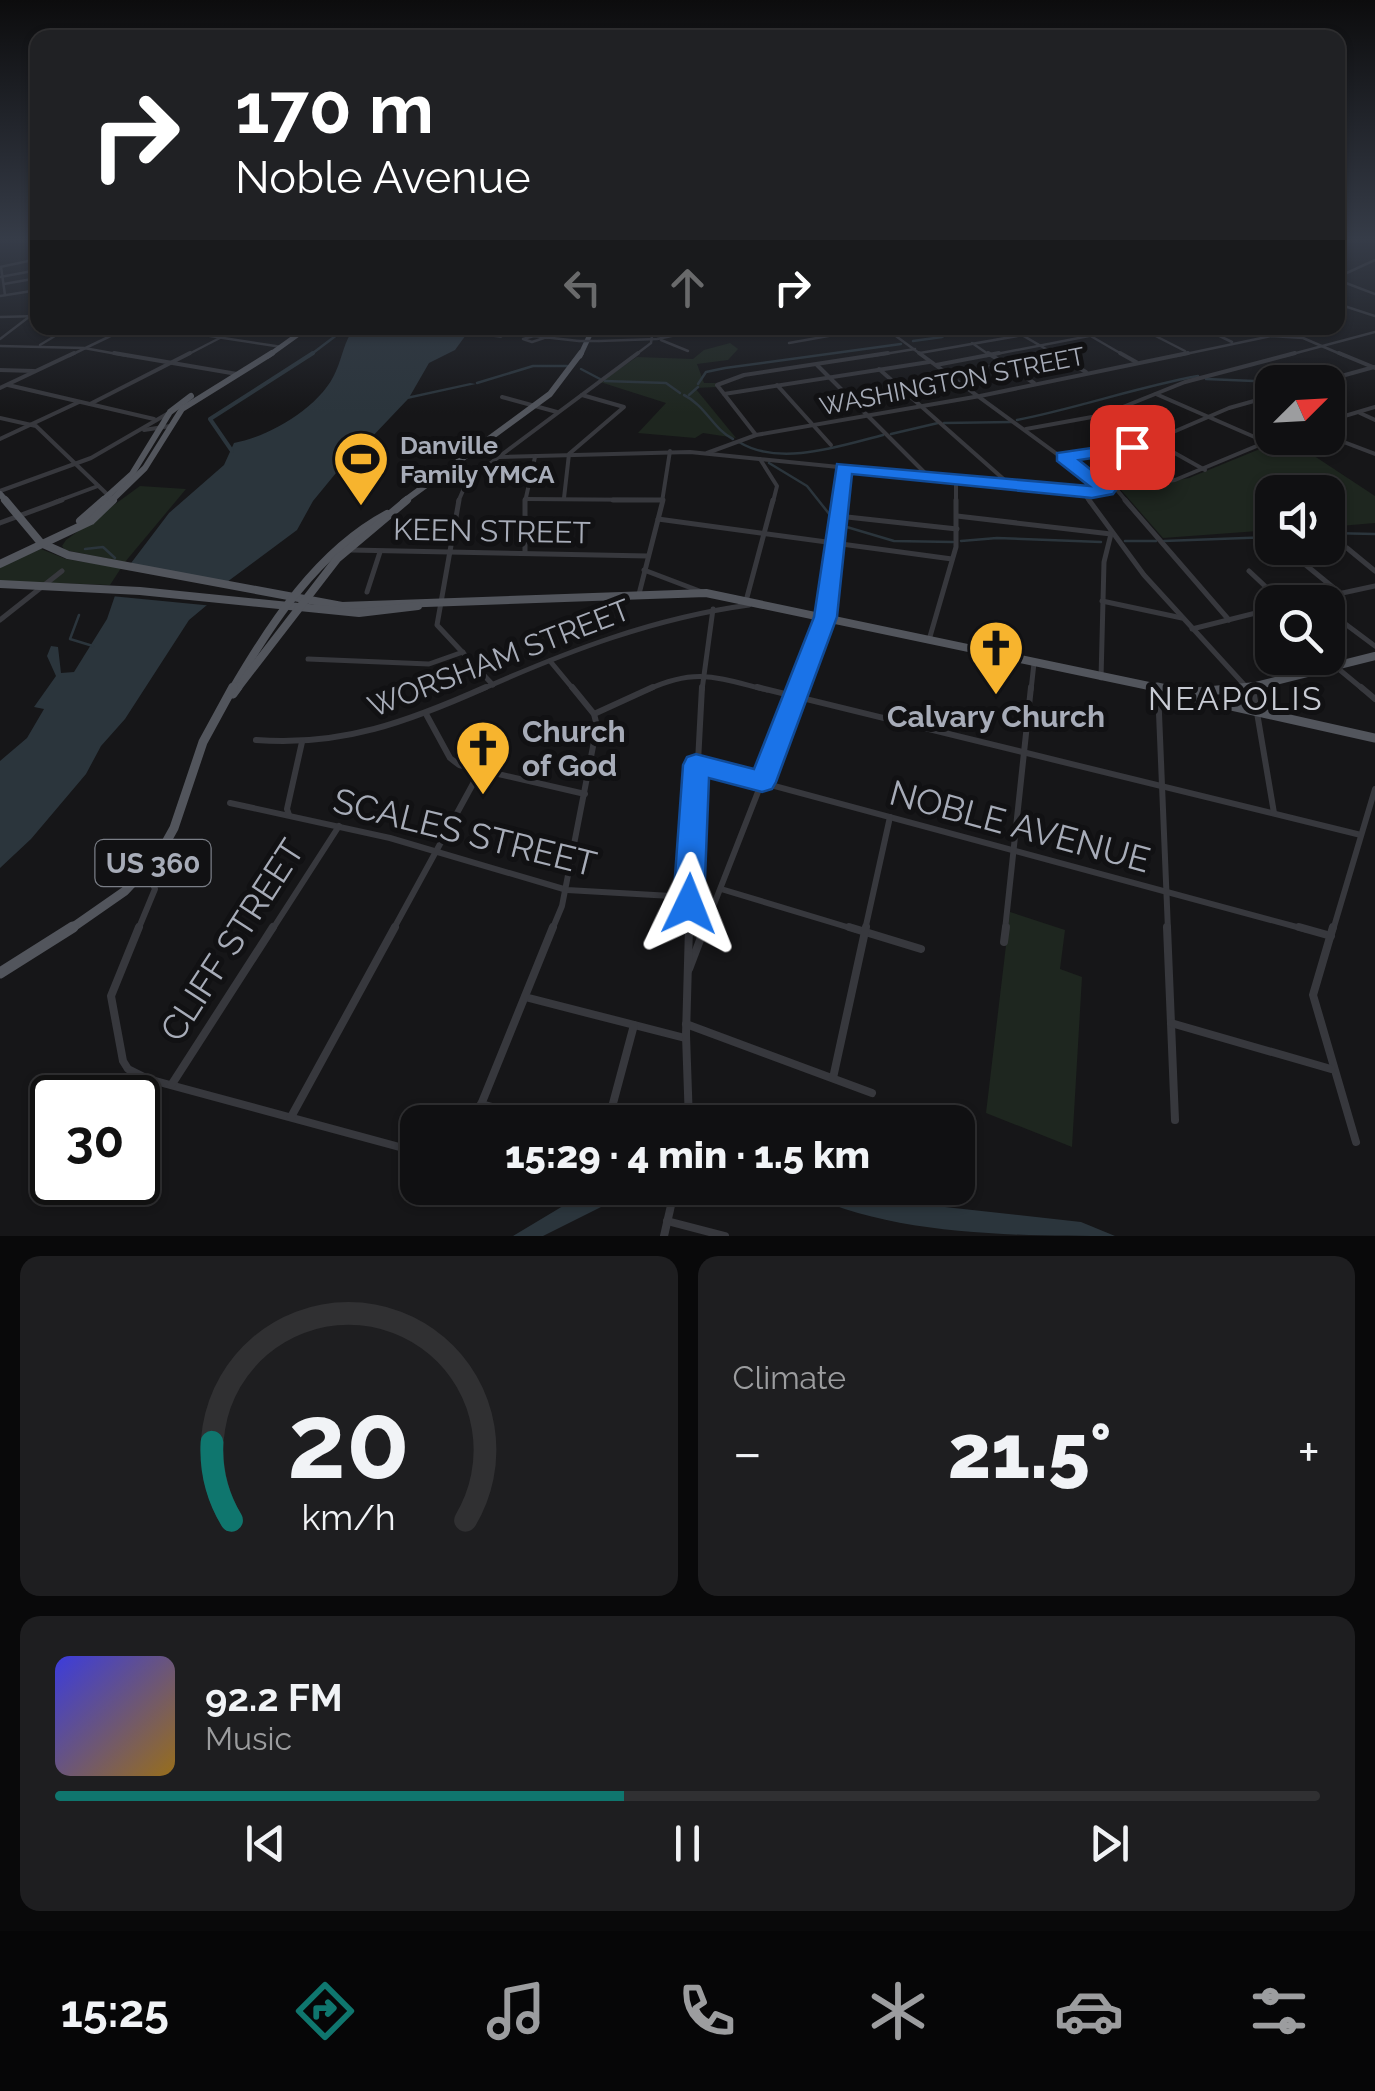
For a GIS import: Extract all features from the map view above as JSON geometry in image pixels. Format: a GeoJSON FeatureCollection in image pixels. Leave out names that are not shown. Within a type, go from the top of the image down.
{"type":"FeatureCollection","features":[{"type":"Feature","properties":{"kind":"main road"},"geometry":{"type":"LineString","coordinates":[[0,562],[90,520],[151,455],[186,405],[295,335]]}},
{"type":"Feature","properties":{"kind":"main road"},"geometry":{"type":"LineString","coordinates":[[295,604],[336,550],[536,406],[564,380],[588,335]]}},
{"type":"Feature","properties":{"kind":"main road"},"geometry":{"type":"LineString","coordinates":[[151,455],[158,424],[170,412],[234,374]]}},
{"type":"Feature","properties":{"kind":"main road"},"geometry":{"type":"LineString","coordinates":[[0,493],[43,544],[106,564],[273,595],[295,604]]}},
{"type":"Feature","properties":{"kind":"main road"},"geometry":{"type":"LineString","coordinates":[[295,604],[387,514]]}},
{"type":"Feature","properties":{"kind":"main road"},"geometry":{"type":"LineString","coordinates":[[0,584],[96,588],[269,606],[295,604],[359,613],[422,604],[706,593],[1375,738]]}},
{"type":"Feature","properties":{"kind":"main road","name":"US 360"},"geometry":{"type":"LineString","coordinates":[[0,973],[96,912],[138,879],[174,830],[198,753],[232,694],[241,688],[295,604]]}},
{"type":"Feature","properties":{"kind":"main road"},"geometry":{"type":"LineString","coordinates":[[1345,664],[1375,656]]}},
{"type":"Feature","properties":{"kind":"main road"},"geometry":{"type":"LineString","coordinates":[[1158,689],[1200,693],[1248,688],[1299,675]]}},
{"type":"Feature","properties":{"kind":"street"},"geometry":{"type":"LineString","coordinates":[[1345,306],[1375,316]]}},
{"type":"Feature","properties":{"kind":"street"},"geometry":{"type":"LineString","coordinates":[[0,317],[30,314]]}},
{"type":"Feature","properties":{"kind":"street"},"geometry":{"type":"LineString","coordinates":[[0,338],[30,318]]}},
{"type":"Feature","properties":{"kind":"street"},"geometry":{"type":"LineString","coordinates":[[1026,428],[1106,414],[1185,382],[1375,332]]}},
{"type":"Feature","properties":{"kind":"street"},"geometry":{"type":"LineString","coordinates":[[38,347],[57,335]]}},
{"type":"Feature","properties":{"kind":"street"},"geometry":{"type":"LineString","coordinates":[[0,388],[112,335]]}},
{"type":"Feature","properties":{"kind":"street"},"geometry":{"type":"LineString","coordinates":[[201,335],[279,346]]}},
{"type":"Feature","properties":{"kind":"street"},"geometry":{"type":"LineString","coordinates":[[90,404],[225,335]]}},
{"type":"Feature","properties":{"kind":"street"},"geometry":{"type":"LineString","coordinates":[[546,335],[544,338],[599,341],[676,335]]}},
{"type":"Feature","properties":{"kind":"street"},"geometry":{"type":"LineString","coordinates":[[648,335],[688,351]]}},
{"type":"Feature","properties":{"kind":"street"},"geometry":{"type":"LineString","coordinates":[[788,343],[833,335]]}},
{"type":"Feature","properties":{"kind":"street"},"geometry":{"type":"LineString","coordinates":[[896,335],[1106,490]]}},
{"type":"Feature","properties":{"kind":"street"},"geometry":{"type":"LineString","coordinates":[[756,435],[717,385],[730,378],[1023,335],[1089,374]]}},
{"type":"Feature","properties":{"kind":"street"},"geometry":{"type":"LineString","coordinates":[[724,394],[990,355],[1089,335],[1139,363]]}},
{"type":"Feature","properties":{"kind":"street"},"geometry":{"type":"LineString","coordinates":[[1153,335],[1188,353]]}},
{"type":"Feature","properties":{"kind":"street"},"geometry":{"type":"LineString","coordinates":[[1218,335],[1235,343]]}},
{"type":"Feature","properties":{"kind":"street","name":"WASHINGTON STREET"},"geometry":{"type":"LineString","coordinates":[[707,453],[756,435],[1284,336],[1323,346],[1375,367]]}},
{"type":"Feature","properties":{"kind":"street"},"geometry":{"type":"LineString","coordinates":[[493,685],[438,630],[439,604],[462,492],[476,474],[656,339]]}},
{"type":"Feature","properties":{"kind":"street"},"geometry":{"type":"LineString","coordinates":[[972,343],[1036,384]]}},
{"type":"Feature","properties":{"kind":"street"},"geometry":{"type":"LineString","coordinates":[[0,346],[84,348],[234,374]]}},
{"type":"Feature","properties":{"kind":"street"},"geometry":{"type":"LineString","coordinates":[[816,364],[928,476]]}},
{"type":"Feature","properties":{"kind":"street"},"geometry":{"type":"LineString","coordinates":[[950,375],[1004,364]]}},
{"type":"Feature","properties":{"kind":"street"},"geometry":{"type":"LineString","coordinates":[[1345,375],[1375,367]]}},
{"type":"Feature","properties":{"kind":"street"},"geometry":{"type":"LineString","coordinates":[[880,369],[1011,485]]}},
{"type":"Feature","properties":{"kind":"street"},"geometry":{"type":"LineString","coordinates":[[0,370],[37,371]]}},
{"type":"Feature","properties":{"kind":"street"},"geometry":{"type":"LineString","coordinates":[[8,384],[170,426]]}},
{"type":"Feature","properties":{"kind":"street"},"geometry":{"type":"LineString","coordinates":[[777,385],[831,445]]}},
{"type":"Feature","properties":{"kind":"street"},"geometry":{"type":"LineString","coordinates":[[564,498],[570,454],[624,406],[582,394]]}},
{"type":"Feature","properties":{"kind":"street"},"geometry":{"type":"LineString","coordinates":[[1156,394],[1255,437]]}},
{"type":"Feature","properties":{"kind":"street"},"geometry":{"type":"LineString","coordinates":[[502,397],[558,412]]}},
{"type":"Feature","properties":{"kind":"street"},"geometry":{"type":"LineString","coordinates":[[0,439],[80,401]]}},
{"type":"Feature","properties":{"kind":"street"},"geometry":{"type":"LineString","coordinates":[[1064,457],[1153,440],[1255,402]]}},
{"type":"Feature","properties":{"kind":"street"},"geometry":{"type":"LineString","coordinates":[[1345,416],[1375,407]]}},
{"type":"Feature","properties":{"kind":"street"},"geometry":{"type":"LineString","coordinates":[[1358,412],[1375,420]]}},
{"type":"Feature","properties":{"kind":"street"},"geometry":{"type":"LineString","coordinates":[[1106,414],[1205,470]]}},
{"type":"Feature","properties":{"kind":"street"},"geometry":{"type":"LineString","coordinates":[[0,418],[32,424],[113,497]]}},
{"type":"Feature","properties":{"kind":"street"},"geometry":{"type":"LineString","coordinates":[[0,493],[75,464],[158,424]]}},
{"type":"Feature","properties":{"kind":"street"},"geometry":{"type":"LineString","coordinates":[[1345,443],[1375,454]]}},
{"type":"Feature","properties":{"kind":"street"},"geometry":{"type":"LineString","coordinates":[[499,457],[707,453],[1082,492],[1167,481],[1205,470],[1255,447]]}},
{"type":"Feature","properties":{"kind":"street"},"geometry":{"type":"LineString","coordinates":[[638,594],[663,500],[670,451]]}},
{"type":"Feature","properties":{"kind":"street"},"geometry":{"type":"LineString","coordinates":[[525,553],[525,499],[535,456]]}},
{"type":"Feature","properties":{"kind":"street"},"geometry":{"type":"LineString","coordinates":[[746,601],[778,486],[759,459]]}},
{"type":"Feature","properties":{"kind":"street"},"geometry":{"type":"LineString","coordinates":[[689,969],[826,617],[843,468]]}},
{"type":"Feature","properties":{"kind":"street"},"geometry":{"type":"LineString","coordinates":[[929,640],[952,559],[957,528],[956,479]]}},
{"type":"Feature","properties":{"kind":"street"},"geometry":{"type":"LineString","coordinates":[[0,523],[98,486]]}},
{"type":"Feature","properties":{"kind":"street"},"geometry":{"type":"LineString","coordinates":[[1116,489],[1229,620]]}},
{"type":"Feature","properties":{"kind":"street"},"geometry":{"type":"LineString","coordinates":[[1082,492],[1192,629],[1248,688],[1258,712],[1274,813]]}},
{"type":"Feature","properties":{"kind":"street"},"geometry":{"type":"LineString","coordinates":[[525,499],[663,500]]}},
{"type":"Feature","properties":{"kind":"street"},"geometry":{"type":"LineString","coordinates":[[838,516],[957,528]]}},
{"type":"Feature","properties":{"kind":"street"},"geometry":{"type":"LineString","coordinates":[[957,516],[1112,534]]}},
{"type":"Feature","properties":{"kind":"street"},"geometry":{"type":"LineString","coordinates":[[658,518],[952,559]]}},
{"type":"Feature","properties":{"kind":"street"},"geometry":{"type":"LineString","coordinates":[[1101,678],[1106,542],[1112,534]]}},
{"type":"Feature","properties":{"kind":"street"},"geometry":{"type":"LineString","coordinates":[[1346,548],[1375,571]]}},
{"type":"Feature","properties":{"kind":"street","name":"KEEN STREET"},"geometry":{"type":"LineString","coordinates":[[336,550],[648,556]]}},
{"type":"Feature","properties":{"kind":"street"},"geometry":{"type":"LineString","coordinates":[[367,592],[381,551]]}},
{"type":"Feature","properties":{"kind":"street"},"geometry":{"type":"LineString","coordinates":[[1306,565],[1331,585]]}},
{"type":"Feature","properties":{"kind":"street"},"geometry":{"type":"LineString","coordinates":[[644,570],[706,593]]}},
{"type":"Feature","properties":{"kind":"street"},"geometry":{"type":"LineString","coordinates":[[0,620],[62,571]]}},
{"type":"Feature","properties":{"kind":"street"},"geometry":{"type":"LineString","coordinates":[[1249,571],[1264,585]]}},
{"type":"Feature","properties":{"kind":"street"},"geometry":{"type":"LineString","coordinates":[[1345,591],[1375,586]]}},
{"type":"Feature","properties":{"kind":"street"},"geometry":{"type":"LineString","coordinates":[[1102,601],[1183,618]]}},
{"type":"Feature","properties":{"kind":"street","name":"WORSHAM STREET"},"geometry":{"type":"LineString","coordinates":[[256,740],[302,742],[368,733],[426,714],[627,630],[713,608],[758,604]]}},
{"type":"Feature","properties":{"kind":"street"},"geometry":{"type":"LineString","coordinates":[[691,1105],[686,1038],[689,897],[703,674],[713,608]]}},
{"type":"Feature","properties":{"kind":"street"},"geometry":{"type":"LineString","coordinates":[[1192,629],[1255,613]]}},
{"type":"Feature","properties":{"kind":"street"},"geometry":{"type":"LineString","coordinates":[[1345,624],[1375,646]]}},
{"type":"Feature","properties":{"kind":"street"},"geometry":{"type":"LineString","coordinates":[[308,659],[429,664],[463,652]]}},
{"type":"Feature","properties":{"kind":"street"},"geometry":{"type":"LineString","coordinates":[[486,1105],[482,1104],[566,890],[597,726],[594,714],[550,661]]}},
{"type":"Feature","properties":{"kind":"street"},"geometry":{"type":"LineString","coordinates":[[1004,942],[1034,663]]}},
{"type":"Feature","properties":{"kind":"street"},"geometry":{"type":"LineString","coordinates":[[594,714],[669,680],[703,674],[1361,835]]}},
{"type":"Feature","properties":{"kind":"street"},"geometry":{"type":"LineString","coordinates":[[1345,674],[1375,698]]}},
{"type":"Feature","properties":{"kind":"street"},"geometry":{"type":"LineString","coordinates":[[1158,689],[1176,1120]]}},
{"type":"Feature","properties":{"kind":"street"},"geometry":{"type":"LineString","coordinates":[[426,714],[454,762],[585,794]]}},
{"type":"Feature","properties":{"kind":"street"},"geometry":{"type":"LineString","coordinates":[[289,815],[287,809],[302,742]]}},
{"type":"Feature","properties":{"kind":"street","name":"NOBLE AVENUE"},"geometry":{"type":"LineString","coordinates":[[696,765],[1330,936]]}},
{"type":"Feature","properties":{"kind":"street"},"geometry":{"type":"LineString","coordinates":[[291,1117],[480,771]]}},
{"type":"Feature","properties":{"kind":"street"},"geometry":{"type":"LineString","coordinates":[[1356,1142],[1312,996],[1375,790]]}},
{"type":"Feature","properties":{"kind":"street","name":"SCALES STREET"},"geometry":{"type":"LineString","coordinates":[[230,802],[435,850],[566,890],[689,897]]}},
{"type":"Feature","properties":{"kind":"street"},"geometry":{"type":"LineString","coordinates":[[833,1078],[890,817]]}},
{"type":"Feature","properties":{"kind":"street","name":"CLIFF STREET"},"geometry":{"type":"LineString","coordinates":[[172,1084],[338,826]]}},
{"type":"Feature","properties":{"kind":"street"},"geometry":{"type":"LineString","coordinates":[[138,879],[152,882],[155,889],[129,956],[115,979],[111,1004],[120,1054],[128,1068],[172,1084],[400,1147]]}},
{"type":"Feature","properties":{"kind":"street"},"geometry":{"type":"LineString","coordinates":[[721,889],[920,949]]}},
{"type":"Feature","properties":{"kind":"street"},"geometry":{"type":"LineString","coordinates":[[525,997],[686,1038]]}},
{"type":"Feature","properties":{"kind":"street"},"geometry":{"type":"LineString","coordinates":[[1172,1023],[1331,1069]]}},
{"type":"Feature","properties":{"kind":"street"},"geometry":{"type":"LineString","coordinates":[[686,1024],[872,1093]]}},
{"type":"Feature","properties":{"kind":"street"},"geometry":{"type":"LineString","coordinates":[[613,1105],[634,1025]]}},
{"type":"Feature","properties":{"kind":"street"},"geometry":{"type":"LineString","coordinates":[[664,1236],[671,1205]]}},
{"type":"Feature","properties":{"kind":"street"},"geometry":{"type":"LineString","coordinates":[[668,1221],[725,1236]]}},
{"type":"Feature","properties":{"kind":"shaded area"},"geometry":{"type":"Polygon","coordinates":[[[350,335],[466,335],[455,350],[429,363],[410,396],[476,384],[408,399],[370,439],[359,445],[313,501],[297,530],[227,582],[219,595],[189,620],[125,719],[101,746],[86,774],[31,839],[0,868],[0,761],[27,738],[44,709],[34,707],[56,676],[47,656],[51,646],[58,647],[61,673],[74,672],[107,619],[122,575],[169,513],[224,465],[234,443],[278,427],[307,408],[329,384],[350,335]]]}},
{"type":"Feature","properties":{"kind":"shaded area"},"geometry":{"type":"Polygon","coordinates":[[[730,343],[738,349],[728,360],[697,364],[704,383],[716,383],[717,387],[695,388],[736,438],[703,433],[695,438],[638,433],[666,403],[600,382],[637,357],[693,359],[704,350],[730,343]]]}},
{"type":"Feature","properties":{"kind":"shaded area"},"geometry":{"type":"Polygon","coordinates":[[[1255,451],[1255,455],[1313,455],[1343,475],[1255,475],[1255,531],[1163,538],[1121,490],[1189,478],[1255,451]]]}},
{"type":"Feature","properties":{"kind":"shaded area"},"geometry":{"type":"Polygon","coordinates":[[[1345,476],[1375,496],[1375,523],[1345,526],[1345,476]]]}},
{"type":"Feature","properties":{"kind":"shaded area"},"geometry":{"type":"Polygon","coordinates":[[[140,486],[186,489],[125,562],[65,550],[62,546],[66,540],[140,486]]]}},
{"type":"Feature","properties":{"kind":"shaded area"},"geometry":{"type":"Polygon","coordinates":[[[41,549],[66,559],[121,568],[110,585],[0,581],[0,566],[41,549]]]}},
{"type":"Feature","properties":{"kind":"shaded area"},"geometry":{"type":"Polygon","coordinates":[[[1010,912],[1065,930],[1060,969],[1082,977],[1072,1147],[986,1113],[1010,912]]]}},
{"type":"Feature","properties":{"kind":"shaded area"},"geometry":{"type":"Polygon","coordinates":[[[565,1205],[607,1205],[543,1236],[513,1236],[565,1205]]]}},
{"type":"Feature","properties":{"kind":"shaded area"},"geometry":{"type":"Polygon","coordinates":[[[834,1205],[937,1205],[1081,1222],[1115,1236],[951,1230],[868,1216],[834,1205]]]}},
{"type":"Feature","properties":{"kind":"pier"},"geometry":{"type":"Polygon","coordinates":[[[125,564],[230,585],[214,606],[111,596],[125,564]]]}},
{"type":"Feature","properties":{"kind":"waterway"},"geometry":{"type":"LineString","coordinates":[[313,353],[337,335]]}},
{"type":"Feature","properties":{"kind":"waterway"},"geometry":{"type":"LineString","coordinates":[[913,341],[945,335]]}},
{"type":"Feature","properties":{"kind":"waterway"},"geometry":{"type":"LineString","coordinates":[[698,384],[706,372],[725,368],[901,344]]}},
{"type":"Feature","properties":{"kind":"waterway"},"geometry":{"type":"LineString","coordinates":[[232,451],[210,419],[313,353]]}},
{"type":"Feature","properties":{"kind":"waterway"},"geometry":{"type":"LineString","coordinates":[[309,356],[313,353]]}},
{"type":"Feature","properties":{"kind":"waterway"},"geometry":{"type":"LineString","coordinates":[[477,383],[533,366],[567,366]]}},
{"type":"Feature","properties":{"kind":"waterway"},"geometry":{"type":"LineString","coordinates":[[581,369],[600,379]]}},
{"type":"Feature","properties":{"kind":"waterway"},"geometry":{"type":"LineString","coordinates":[[1017,420],[1198,376]]}},
{"type":"Feature","properties":{"kind":"waterway"},"geometry":{"type":"LineString","coordinates":[[1206,379],[1255,381]]}},
{"type":"Feature","properties":{"kind":"waterway"},"geometry":{"type":"LineString","coordinates":[[605,381],[666,383],[680,393]]}},
{"type":"Feature","properties":{"kind":"waterway"},"geometry":{"type":"LineString","coordinates":[[689,395],[698,387]]}},
{"type":"Feature","properties":{"kind":"waterway"},"geometry":{"type":"LineString","coordinates":[[684,395],[733,439]]}},
{"type":"Feature","properties":{"kind":"waterway"},"geometry":{"type":"LineString","coordinates":[[944,423],[1012,422]]}},
{"type":"Feature","properties":{"kind":"waterway"},"geometry":{"type":"LineString","coordinates":[[891,434],[938,423]]}},
{"type":"Feature","properties":{"kind":"waterway"},"geometry":{"type":"LineString","coordinates":[[739,442],[772,453],[791,454],[883,435]]}},
{"type":"Feature","properties":{"kind":"waterway"},"geometry":{"type":"LineString","coordinates":[[769,463],[807,486],[834,520]]}},
{"type":"Feature","properties":{"kind":"waterway"},"geometry":{"type":"LineString","coordinates":[[840,525],[894,541],[953,542]]}},
{"type":"Feature","properties":{"kind":"waterway"},"geometry":{"type":"LineString","coordinates":[[1345,533],[1375,534]]}},
{"type":"Feature","properties":{"kind":"waterway"},"geometry":{"type":"LineString","coordinates":[[961,541],[997,538],[1101,542]]}},
{"type":"Feature","properties":{"kind":"waterway"},"geometry":{"type":"LineString","coordinates":[[1164,541],[1255,538]]}},
{"type":"Feature","properties":{"kind":"waterway"},"geometry":{"type":"LineString","coordinates":[[1125,541],[1156,541]]}},
{"type":"Feature","properties":{"kind":"waterway"},"geometry":{"type":"LineString","coordinates":[[85,549],[103,547],[115,558]]}},
{"type":"Feature","properties":{"kind":"waterway"},"geometry":{"type":"LineString","coordinates":[[79,615],[70,639],[93,646]]}},
{"type":"Feature","properties":{"kind":"place","name":"Danville Family YMCA"},"geometry":{"type":"Point","coordinates":[361,508]}},
{"type":"Feature","properties":{"kind":"place","name":"Calvary Church"},"geometry":{"type":"Point","coordinates":[996,697]}},
{"type":"Feature","properties":{"kind":"place","name":"Church of God"},"geometry":{"type":"Point","coordinates":[483,797]}},
{"type":"Feature","properties":{"kind":"district","name":"NEAPOLIS"},"geometry":{"type":"Point","coordinates":[1236,698]}},
{"type":"Feature","properties":{"kind":"route"},"geometry":{"type":"LineString","coordinates":[[689,904],[696,765],[762,782],[826,617],[843,468],[1092,492],[1106,490],[1064,457],[1132,447]]}}]}
